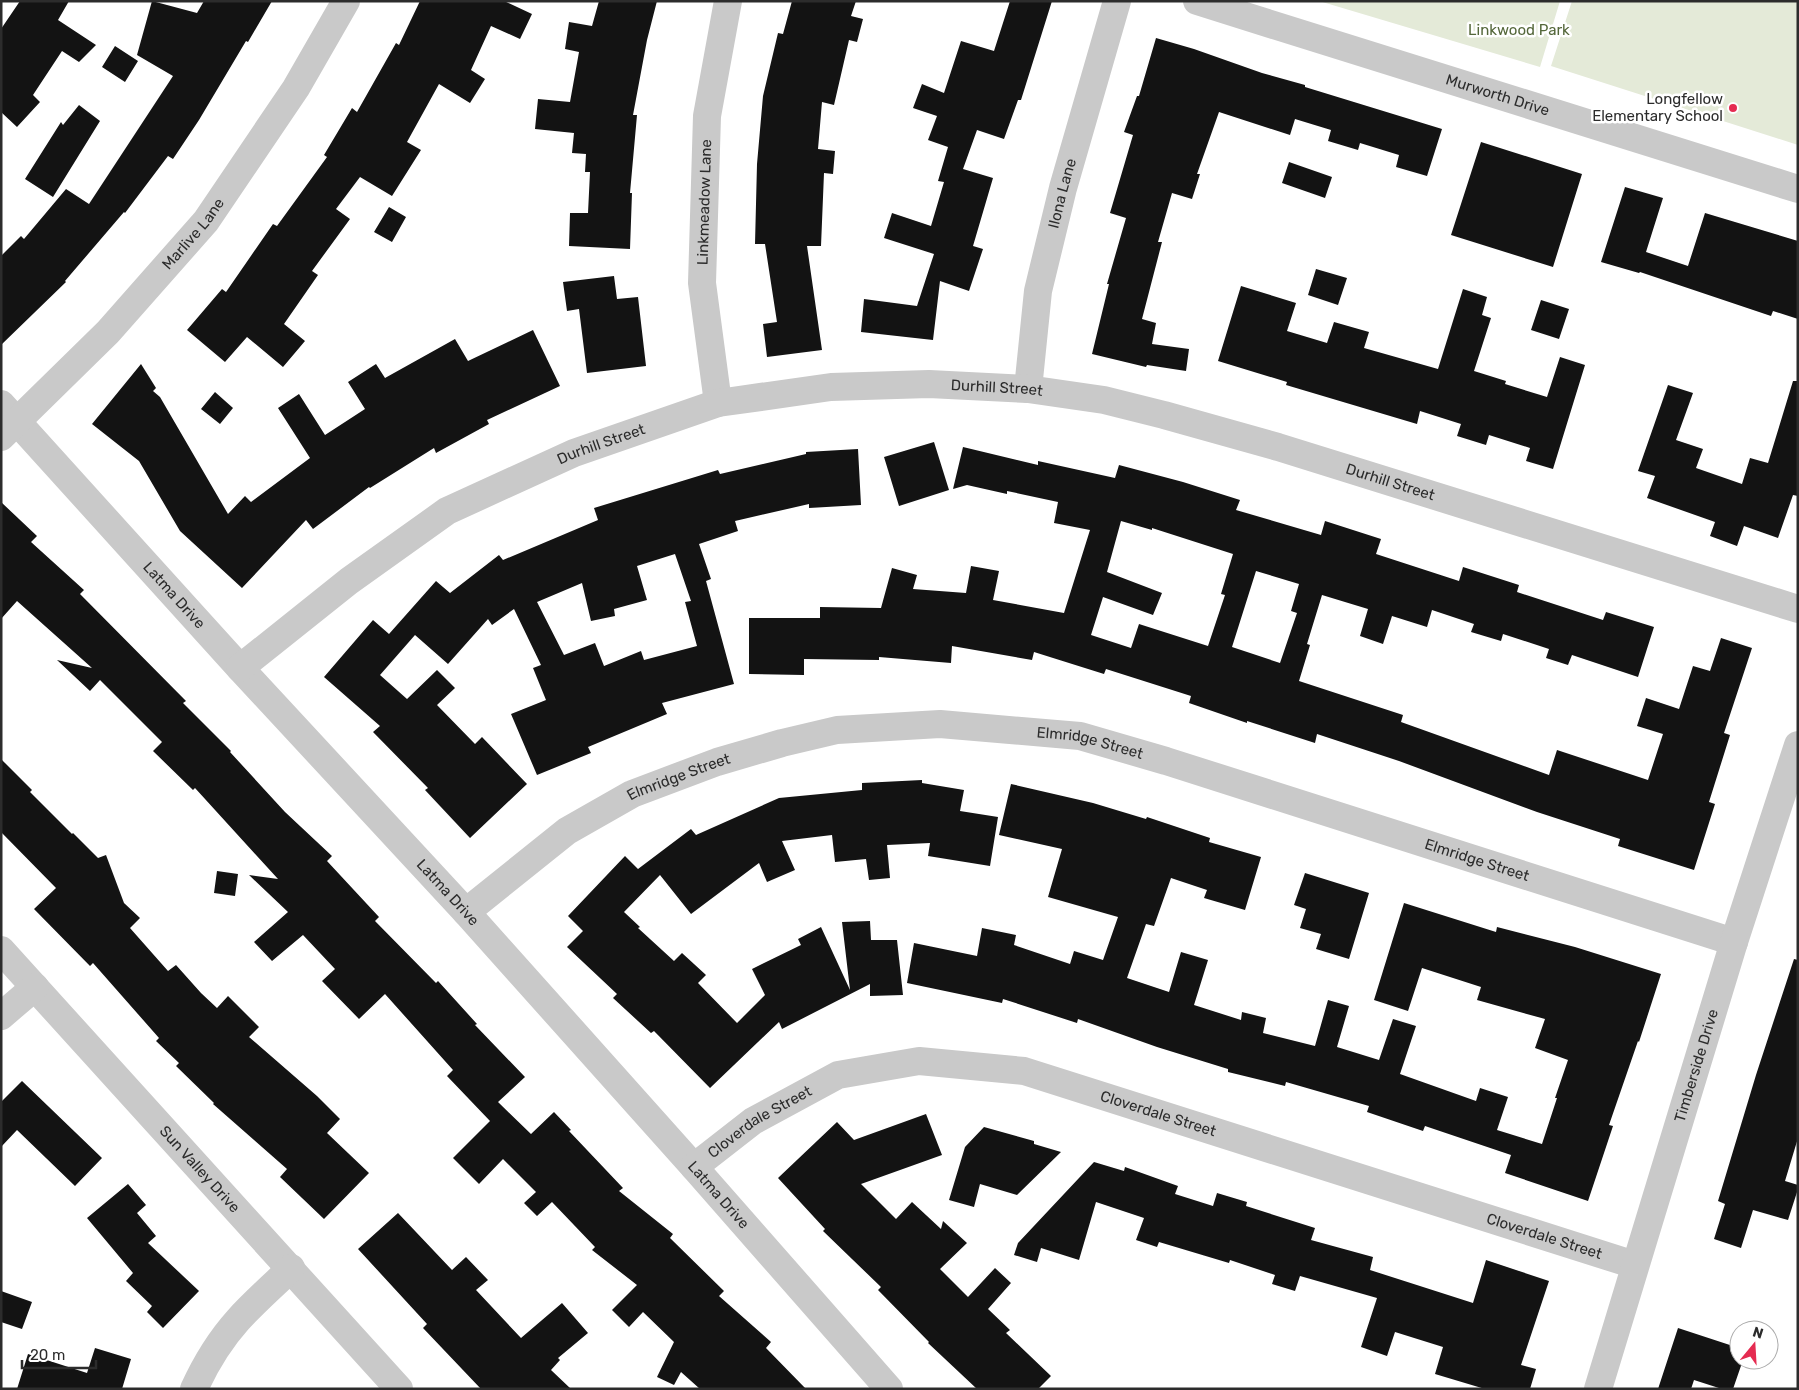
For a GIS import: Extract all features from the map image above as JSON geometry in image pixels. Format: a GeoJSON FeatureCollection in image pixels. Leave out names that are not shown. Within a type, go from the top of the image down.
{"type":"FeatureCollection","features":[{"type":"Feature","properties":{"kind":"street","name":"Marlive Lane"},"geometry":{"type":"LineString","coordinates":[[7,421],[108,332],[206,221],[296,88],[346,1]]}},
{"type":"Feature","properties":{"kind":"street","name":"Linkmeadow Lane"},"geometry":{"type":"LineString","coordinates":[[718,404],[702,283],[707,116],[728,1]]}},
{"type":"Feature","properties":{"kind":"street","name":"Ilona Lane"},"geometry":{"type":"LineString","coordinates":[[1028,389],[1038,291],[1063,188],[1117,1]]}},
{"type":"Feature","properties":{"kind":"street","name":"Murworth Drive"},"geometry":{"type":"LineString","coordinates":[[1197,1],[1798,189]]}},
{"type":"Feature","properties":{"kind":"street","name":"Durhill Street"},"geometry":{"type":"LineString","coordinates":[[240,668],[349,581],[448,511],[574,453],[718,404],[831,387],[929,384],[1028,389],[1104,400],[1164,414],[1278,447],[1798,609]]}},
{"type":"Feature","properties":{"kind":"street","name":"Latma Drive"},"geometry":{"type":"LineString","coordinates":[[7,421],[240,668],[466,912],[889,1389]]}},
{"type":"Feature","properties":{"kind":"street","name":"Elmridge Street"},"geometry":{"type":"LineString","coordinates":[[466,912],[567,831],[632,794],[717,762],[782,743],[837,730],[940,724],[1080,736],[1166,761],[1734,942]]}},
{"type":"Feature","properties":{"kind":"street","name":"Timberside Drive"},"geometry":{"type":"LineString","coordinates":[[1598,1389],[1734,942],[1798,745]]}},
{"type":"Feature","properties":{"kind":"street","name":"Sun Valley Drive"},"geometry":{"type":"LineString","coordinates":[[1,950],[399,1389]]}},
{"type":"Feature","properties":{"kind":"street"},"geometry":{"type":"LineString","coordinates":[[1,1016],[34,987]]}},
{"type":"Feature","properties":{"kind":"street","name":"Cloverdale Street"},"geometry":{"type":"LineString","coordinates":[[694,1167],[753,1121],[838,1075],[919,1061],[1024,1071],[1635,1265]]}},
{"type":"Feature","properties":{"kind":"street"},"geometry":{"type":"LineString","coordinates":[[194,1389],[219,1345],[238,1320],[291,1268]]}},
{"type":"Feature","properties":{"kind":"green space","name":"Linkwood Park"},"geometry":{"type":"Polygon","coordinates":[[[1319,1],[1560,1],[1540,67],[1319,1]]]}},
{"type":"Feature","properties":{"kind":"green space","name":"Longfellow Elementary School"},"geometry":{"type":"Polygon","coordinates":[[[1572,1],[1798,1],[1798,145],[1551,66],[1572,1]]]}},
{"type":"Feature","properties":{"kind":"building"},"geometry":{"type":"Polygon","coordinates":[[[20,1],[69,1],[58,20],[96,45],[79,62],[62,51],[33,95],[40,102],[17,127],[1,112],[1,29],[20,1]]]}},
{"type":"Feature","properties":{"kind":"building"},"geometry":{"type":"Polygon","coordinates":[[[152,1],[197,13],[204,1],[272,1],[173,159],[168,156],[125,213],[66,282],[1,345],[1,256],[21,236],[24,239],[66,189],[89,204],[173,76],[137,55],[152,1]]]}},
{"type":"Feature","properties":{"kind":"building"},"geometry":{"type":"Polygon","coordinates":[[[420,1],[504,1],[532,14],[520,39],[491,26],[471,70],[485,79],[470,103],[439,84],[407,142],[421,150],[392,196],[360,177],[336,209],[350,219],[312,271],[318,275],[284,324],[305,341],[283,367],[247,337],[225,362],[187,330],[222,289],[226,292],[273,224],[277,226],[327,157],[324,155],[352,108],[357,112],[396,43],[399,45],[420,1]]]}},
{"type":"Feature","properties":{"kind":"building"},"geometry":{"type":"Polygon","coordinates":[[[599,1],[657,1],[647,40],[633,115],[637,115],[630,193],[632,193],[630,249],[569,246],[570,213],[588,213],[590,172],[585,172],[586,154],[572,153],[574,133],[535,129],[538,99],[570,102],[579,52],[565,49],[569,22],[592,26],[599,1]]]}},
{"type":"Feature","properties":{"kind":"building"},"geometry":{"type":"Polygon","coordinates":[[[792,1],[856,1],[851,16],[863,19],[857,42],[849,40],[834,105],[822,102],[818,149],[835,151],[833,174],[824,173],[821,246],[807,246],[822,350],[767,357],[763,324],[777,322],[765,244],[755,244],[757,164],[763,96],[778,33],[783,34],[792,1]]]}},
{"type":"Feature","properties":{"kind":"building"},"geometry":{"type":"Polygon","coordinates":[[[1010,1],[1052,1],[1021,100],[1018,100],[1004,139],[977,130],[963,169],[993,178],[973,246],[983,249],[969,291],[940,281],[933,340],[861,332],[864,299],[917,306],[934,254],[884,238],[892,213],[931,226],[944,182],[938,181],[948,147],[928,140],[937,116],[913,108],[922,84],[944,93],[961,41],[994,51],[1010,1]]]}},
{"type":"Feature","properties":{"kind":"building"},"geometry":{"type":"Polygon","coordinates":[[[1156,38],[1305,85],[1305,87],[1442,129],[1427,176],[1396,167],[1399,155],[1360,143],[1358,150],[1328,141],[1331,130],[1295,119],[1290,135],[1219,112],[1197,174],[1200,174],[1192,199],[1172,193],[1158,242],[1162,242],[1142,319],[1156,323],[1152,344],[1189,349],[1186,371],[1147,365],[1146,367],[1092,354],[1109,284],[1107,284],[1126,218],[1110,213],[1133,135],[1124,132],[1137,96],[1139,96],[1156,38]]]}},
{"type":"Feature","properties":{"kind":"building"},"geometry":{"type":"Polygon","coordinates":[[[115,46],[138,61],[125,82],[102,67],[115,46]]]}},
{"type":"Feature","properties":{"kind":"building"},"geometry":{"type":"Polygon","coordinates":[[[79,105],[100,121],[53,197],[25,179],[61,122],[63,125],[79,105]]]}},
{"type":"Feature","properties":{"kind":"building"},"geometry":{"type":"Polygon","coordinates":[[[1481,142],[1582,174],[1553,267],[1451,235],[1481,142]]]}},
{"type":"Feature","properties":{"kind":"building"},"geometry":{"type":"Polygon","coordinates":[[[1289,162],[1332,177],[1325,198],[1282,183],[1289,162]]]}},
{"type":"Feature","properties":{"kind":"building"},"geometry":{"type":"Polygon","coordinates":[[[1625,187],[1663,198],[1646,252],[1688,266],[1705,213],[1798,241],[1798,319],[1773,311],[1771,316],[1640,272],[1601,262],[1625,187]]]}},
{"type":"Feature","properties":{"kind":"building"},"geometry":{"type":"Polygon","coordinates":[[[389,207],[406,217],[392,242],[374,232],[389,207]]]}},
{"type":"Feature","properties":{"kind":"building"},"geometry":{"type":"Polygon","coordinates":[[[1316,269],[1347,278],[1338,305],[1308,295],[1316,269]]]}},
{"type":"Feature","properties":{"kind":"building"},"geometry":{"type":"Polygon","coordinates":[[[614,276],[617,299],[638,297],[646,366],[587,373],[579,309],[567,311],[563,282],[614,276]]]}},
{"type":"Feature","properties":{"kind":"building"},"geometry":{"type":"Polygon","coordinates":[[[1241,286],[1296,303],[1287,331],[1327,343],[1334,322],[1369,332],[1364,348],[1438,369],[1463,289],[1487,297],[1482,315],[1491,318],[1474,371],[1506,381],[1505,384],[1547,397],[1560,357],[1585,365],[1553,469],[1526,461],[1530,448],[1489,435],[1486,445],[1457,436],[1461,424],[1420,411],[1417,424],[1286,385],[1287,382],[1218,361],[1241,286]]]}},
{"type":"Feature","properties":{"kind":"building"},"geometry":{"type":"Polygon","coordinates":[[[1541,300],[1569,309],[1559,339],[1531,330],[1541,300]]]}},
{"type":"Feature","properties":{"kind":"building"},"geometry":{"type":"Polygon","coordinates":[[[533,330],[560,386],[487,420],[489,424],[436,453],[434,448],[369,487],[313,529],[306,520],[242,588],[180,531],[139,461],[92,424],[141,364],[156,388],[153,391],[160,397],[228,514],[245,496],[251,502],[310,458],[278,408],[299,394],[325,435],[365,409],[348,382],[376,364],[385,378],[455,339],[468,361],[533,330]]]}},
{"type":"Feature","properties":{"kind":"building"},"geometry":{"type":"Polygon","coordinates":[[[1793,381],[1798,381],[1798,496],[1793,495],[1778,538],[1744,526],[1737,546],[1710,536],[1715,522],[1647,498],[1655,476],[1638,471],[1668,385],[1693,393],[1676,440],[1703,449],[1696,468],[1742,484],[1750,458],[1768,463],[1793,381]]]}},
{"type":"Feature","properties":{"kind":"building"},"geometry":{"type":"Polygon","coordinates":[[[215,392],[233,408],[220,424],[201,409],[215,392]]]}},
{"type":"Feature","properties":{"kind":"building"},"geometry":{"type":"Polygon","coordinates":[[[934,442],[949,490],[899,506],[884,457],[934,442]]]}},
{"type":"Feature","properties":{"kind":"building"},"geometry":{"type":"Polygon","coordinates":[[[963,447],[1038,465],[1038,461],[1115,478],[1119,465],[1240,500],[1236,510],[1321,535],[1325,521],[1381,539],[1376,554],[1459,581],[1463,567],[1519,585],[1517,592],[1603,620],[1606,612],[1654,627],[1638,677],[1572,655],[1568,665],[1546,658],[1549,649],[1503,634],[1501,641],[1471,632],[1474,624],[1432,610],[1427,627],[1392,616],[1383,644],[1360,636],[1368,609],[1322,595],[1307,644],[1310,645],[1299,681],[1403,715],[1401,722],[1549,775],[1557,750],[1648,780],[1663,734],[1637,726],[1646,698],[1679,709],[1693,666],[1710,671],[1721,638],[1752,648],[1724,733],[1730,735],[1709,802],[1715,804],[1694,870],[1618,846],[1620,839],[1537,812],[1399,761],[1317,734],[1315,743],[1247,721],[1247,723],[1189,703],[1191,696],[1106,669],[1104,674],[1034,652],[1032,660],[952,646],[951,663],[879,657],[879,660],[804,659],[804,675],[749,674],[749,618],[820,618],[820,607],[881,608],[892,568],[917,575],[913,589],[966,593],[971,566],[999,571],[993,600],[1064,613],[1090,530],[1054,523],[1058,502],[1007,491],[1007,494],[967,485],[953,489],[963,447]],[[1121,521],[1107,572],[1162,593],[1153,615],[1103,597],[1091,635],[1131,648],[1139,624],[1208,646],[1225,595],[1221,594],[1233,554],[1152,528],[1152,530],[1121,521]],[[1256,571],[1232,647],[1280,663],[1297,613],[1291,611],[1299,584],[1256,571]]]}},
{"type":"Feature","properties":{"kind":"building"},"geometry":{"type":"Polygon","coordinates":[[[858,449],[861,505],[809,508],[809,504],[735,521],[738,531],[699,544],[711,579],[706,581],[734,684],[662,703],[667,714],[588,747],[591,753],[537,775],[511,714],[546,700],[533,668],[541,665],[514,609],[492,625],[488,619],[448,664],[415,635],[380,675],[407,699],[437,670],[455,688],[437,705],[475,744],[482,737],[527,784],[470,838],[425,790],[428,788],[373,732],[380,726],[324,677],[373,620],[389,634],[436,581],[450,593],[499,555],[503,560],[598,520],[594,508],[718,470],[720,474],[806,454],[806,452],[858,449]],[[675,554],[637,566],[647,600],[614,609],[615,616],[591,621],[582,583],[537,602],[564,655],[595,643],[604,666],[641,651],[644,660],[697,646],[685,602],[691,601],[675,554]]]}},
{"type":"Feature","properties":{"kind":"building"},"geometry":{"type":"Polygon","coordinates":[[[1,502],[37,536],[31,542],[84,590],[80,594],[186,701],[183,703],[231,751],[285,812],[332,856],[327,861],[379,917],[375,921],[436,983],[438,981],[477,1024],[475,1025],[525,1077],[498,1102],[531,1134],[554,1112],[571,1130],[569,1131],[623,1188],[619,1191],[673,1234],[670,1238],[724,1291],[719,1296],[771,1342],[766,1348],[806,1389],[700,1389],[681,1372],[674,1385],[657,1377],[674,1342],[643,1312],[629,1327],[612,1310],[637,1285],[592,1250],[595,1247],[552,1202],[537,1216],[524,1203],[536,1192],[503,1159],[479,1184],[453,1158],[490,1121],[447,1076],[453,1070],[385,994],[359,1019],[322,981],[335,969],[303,935],[272,961],[254,942],[288,912],[249,875],[278,879],[195,788],[193,790],[153,751],[162,742],[100,680],[90,691],[57,660],[92,668],[17,601],[1,619],[1,502]]]}},
{"type":"Feature","properties":{"kind":"building"},"geometry":{"type":"Polygon","coordinates":[[[1,759],[32,790],[30,792],[98,858],[106,855],[124,903],[140,918],[130,928],[168,971],[176,965],[217,1008],[228,996],[259,1027],[249,1037],[317,1096],[340,1119],[327,1133],[369,1173],[324,1219],[280,1177],[287,1169],[213,1104],[176,1066],[179,1063],[156,1041],[159,1038],[93,963],[90,966],[34,909],[56,888],[1,832],[1,759]]]}},
{"type":"Feature","properties":{"kind":"building"},"geometry":{"type":"Polygon","coordinates":[[[922,780],[922,783],[964,790],[960,811],[998,817],[990,866],[928,856],[930,843],[887,845],[890,878],[869,880],[866,859],[835,862],[832,835],[782,841],[795,870],[767,882],[759,863],[691,914],[660,875],[624,912],[640,927],[638,928],[674,961],[682,953],[706,975],[698,983],[737,1023],[765,995],[752,969],[801,945],[798,939],[821,927],[850,990],[842,922],[870,921],[871,940],[897,940],[903,995],[870,996],[870,984],[782,1029],[779,1022],[710,1088],[654,1031],[651,1033],[613,998],[617,994],[567,947],[583,931],[568,916],[625,856],[638,869],[691,829],[696,835],[779,798],[862,790],[862,783],[922,780]]]}},
{"type":"Feature","properties":{"kind":"building"},"geometry":{"type":"Polygon","coordinates":[[[1011,784],[1093,803],[1146,819],[1147,817],[1210,838],[1209,842],[1261,857],[1245,910],[1204,898],[1207,890],[1171,878],[1154,926],[1146,924],[1127,978],[1169,992],[1181,952],[1208,960],[1194,1005],[1241,1020],[1242,1012],[1266,1018],[1263,1033],[1315,1046],[1328,1000],[1349,1006],[1337,1047],[1379,1060],[1393,1019],[1416,1026],[1400,1074],[1476,1101],[1480,1088],[1508,1097],[1497,1130],[1542,1144],[1568,1060],[1535,1048],[1545,1019],[1477,1000],[1481,987],[1422,968],[1408,1011],[1374,1000],[1404,903],[1496,932],[1497,927],[1575,947],[1661,974],[1609,1125],[1613,1126],[1588,1201],[1505,1173],[1511,1155],[1425,1126],[1423,1131],[1367,1112],[1369,1106],[1286,1082],[1285,1086],[1228,1072],[1228,1069],[1157,1047],[1078,1019],[1077,1023],[1003,999],[1002,1003],[907,983],[914,943],[977,956],[982,928],[1016,935],[1014,945],[1070,964],[1074,951],[1103,960],[1118,917],[1048,897],[1062,849],[999,835],[1011,784]]]}},
{"type":"Feature","properties":{"kind":"building"},"geometry":{"type":"Polygon","coordinates":[[[217,871],[238,874],[235,896],[214,893],[217,871]]]}},
{"type":"Feature","properties":{"kind":"building"},"geometry":{"type":"Polygon","coordinates":[[[1305,873],[1369,893],[1349,959],[1316,949],[1321,934],[1300,928],[1306,909],[1294,905],[1305,873]]]}},
{"type":"Feature","properties":{"kind":"building"},"geometry":{"type":"Polygon","coordinates":[[[1794,959],[1798,960],[1798,1138],[1785,1181],[1798,1185],[1798,1189],[1788,1220],[1753,1210],[1741,1248],[1714,1239],[1725,1204],[1718,1201],[1794,959]]]}},
{"type":"Feature","properties":{"kind":"building"},"geometry":{"type":"Polygon","coordinates":[[[22,1081],[102,1158],[75,1186],[17,1130],[1,1147],[1,1102],[22,1081]]]}},
{"type":"Feature","properties":{"kind":"building"},"geometry":{"type":"Polygon","coordinates":[[[926,1114],[942,1155],[861,1184],[896,1219],[912,1202],[941,1229],[943,1221],[967,1243],[940,1269],[968,1297],[995,1268],[1011,1283],[988,1309],[1010,1330],[1006,1333],[1051,1376],[1038,1389],[977,1389],[928,1343],[878,1290],[881,1287],[823,1231],[825,1229],[778,1178],[837,1122],[854,1140],[926,1114]]]}},
{"type":"Feature","properties":{"kind":"building"},"geometry":{"type":"Polygon","coordinates":[[[984,1127],[1034,1141],[1034,1144],[1061,1152],[1017,1195],[980,1184],[974,1207],[949,1200],[965,1147],[984,1127]]]}},
{"type":"Feature","properties":{"kind":"building"},"geometry":{"type":"Polygon","coordinates":[[[1094,1162],[1124,1171],[1125,1167],[1178,1186],[1175,1194],[1213,1206],[1217,1193],[1247,1202],[1246,1206],[1315,1228],[1311,1240],[1373,1257],[1370,1270],[1473,1303],[1486,1260],[1549,1281],[1521,1365],[1536,1369],[1530,1389],[1485,1389],[1435,1374],[1443,1347],[1395,1332],[1387,1356],[1361,1347],[1377,1298],[1300,1276],[1295,1291],[1272,1284],[1275,1275],[1230,1260],[1229,1263],[1159,1242],[1157,1247],[1136,1240],[1144,1218],[1096,1202],[1079,1260],[1041,1248],[1037,1262],[1014,1255],[1018,1243],[1094,1162]]]}},
{"type":"Feature","properties":{"kind":"building"},"geometry":{"type":"Polygon","coordinates":[[[128,1184],[146,1205],[137,1213],[156,1236],[148,1243],[199,1291],[163,1328],[147,1312],[152,1306],[126,1281],[133,1273],[87,1218],[128,1184]]]}},
{"type":"Feature","properties":{"kind":"building"},"geometry":{"type":"Polygon","coordinates":[[[398,1213],[452,1270],[466,1257],[488,1280],[476,1290],[521,1338],[562,1303],[588,1333],[558,1358],[560,1360],[551,1370],[571,1389],[481,1389],[423,1328],[427,1324],[358,1249],[398,1213]]]}},
{"type":"Feature","properties":{"kind":"building"},"geometry":{"type":"Polygon","coordinates":[[[1,1291],[32,1302],[22,1329],[1,1322],[1,1291]]]}},
{"type":"Feature","properties":{"kind":"building"},"geometry":{"type":"Polygon","coordinates":[[[1678,1328],[1729,1345],[1729,1370],[1740,1370],[1733,1389],[1722,1389],[1694,1380],[1691,1389],[1658,1389],[1678,1328]]]}},
{"type":"Feature","properties":{"kind":"building"},"geometry":{"type":"Polygon","coordinates":[[[95,1348],[131,1359],[122,1389],[17,1389],[28,1354],[87,1373],[95,1348]]]}},
{"type":"Feature","properties":{"kind":"place","name":"Longfellow Elementary School"},"geometry":{"type":"Point","coordinates":[1733,108]}}]}
